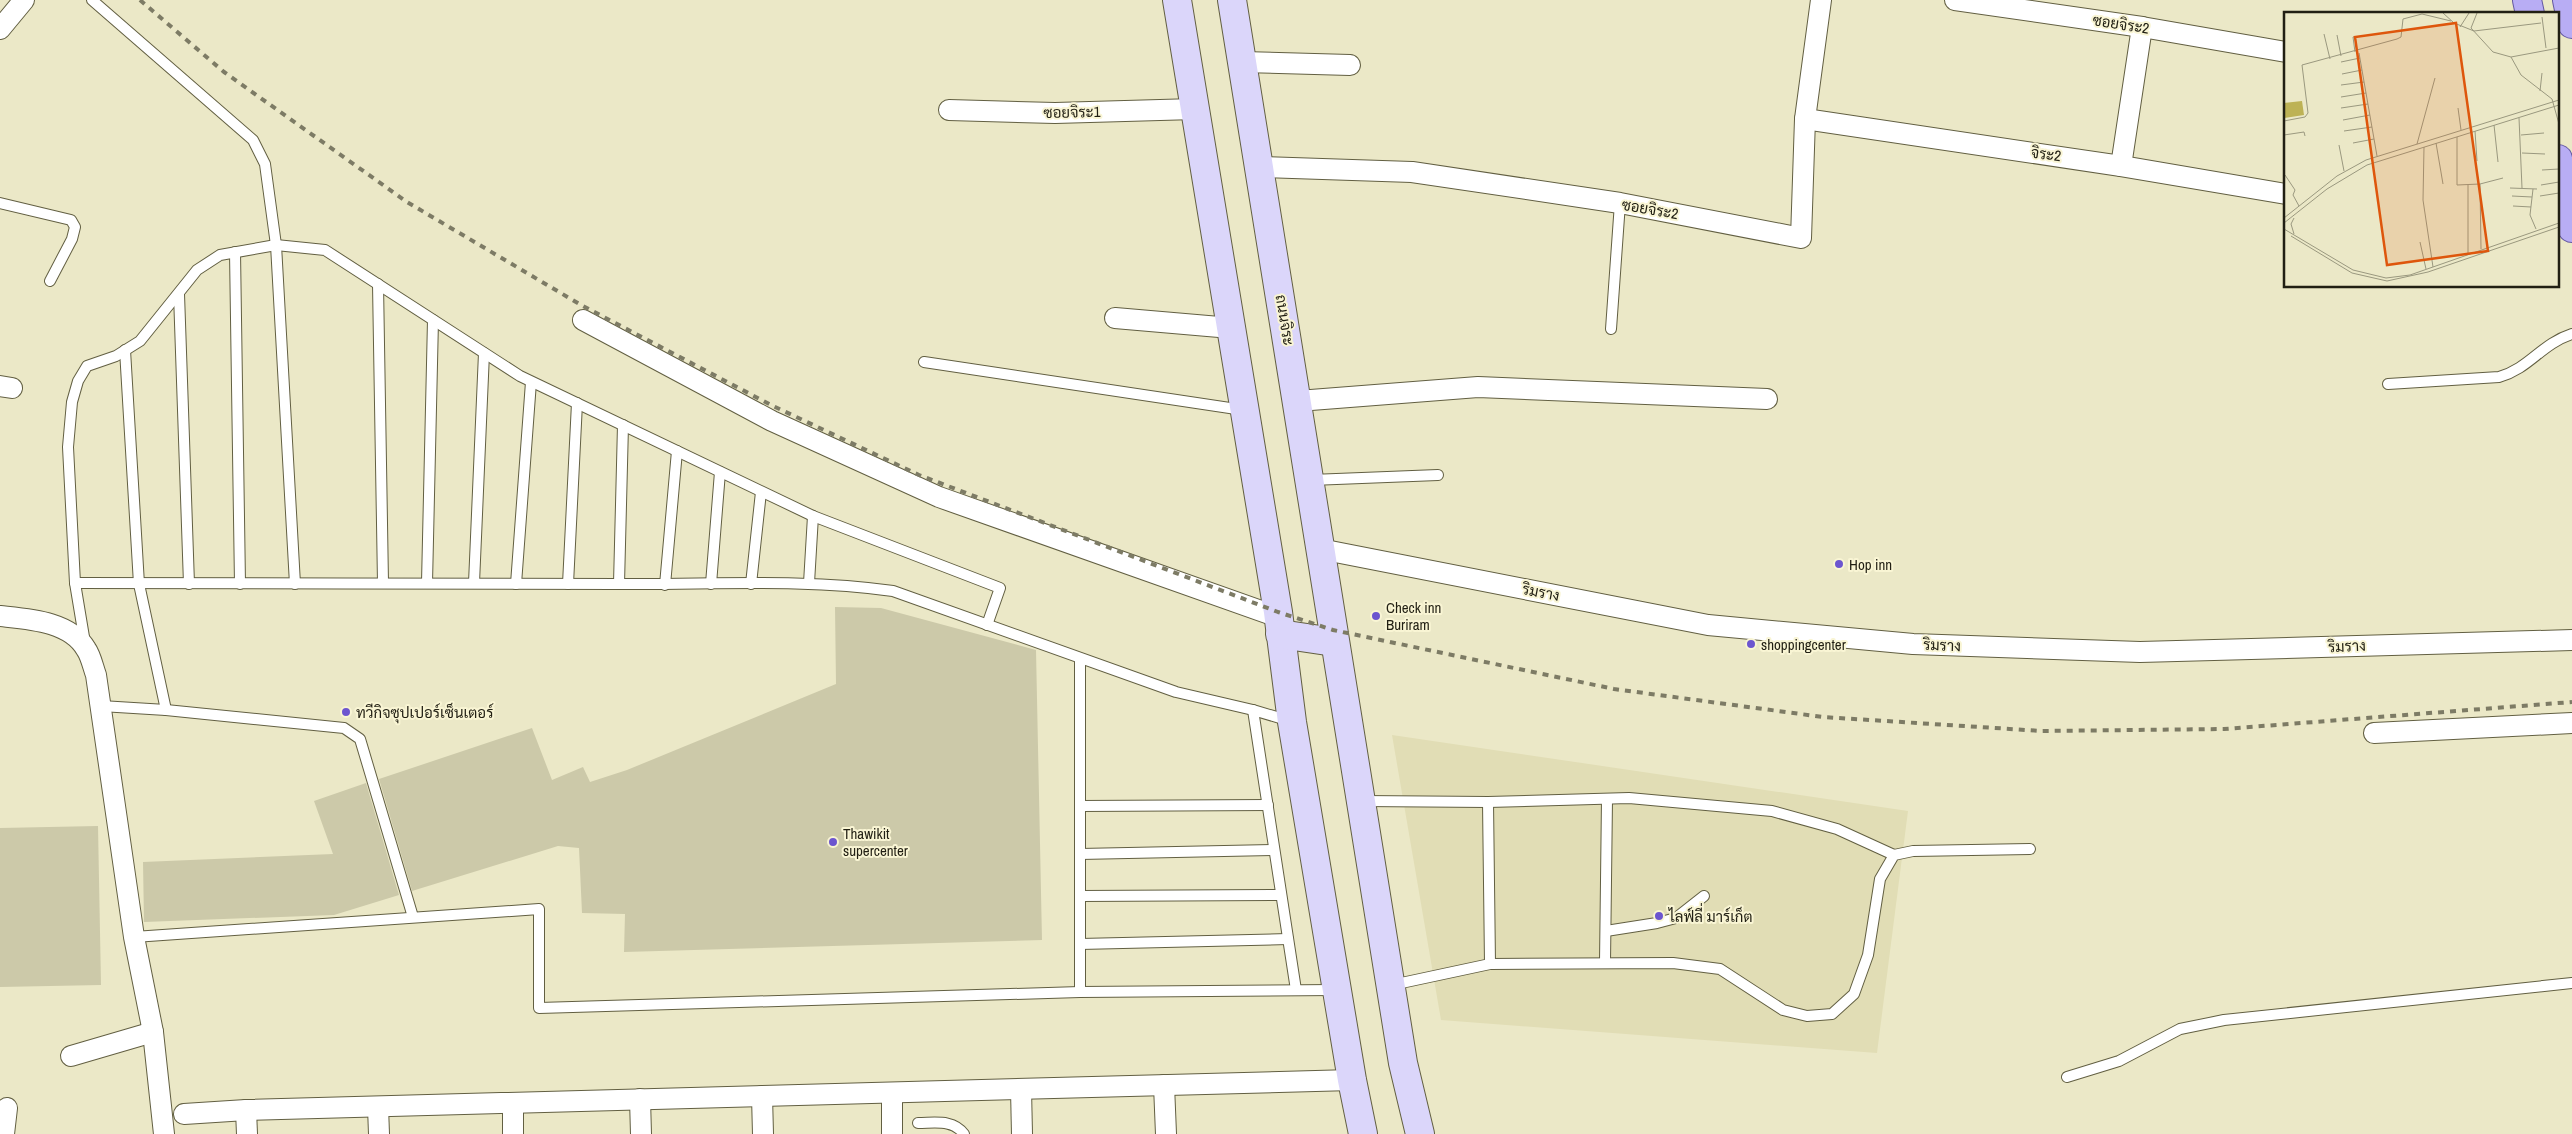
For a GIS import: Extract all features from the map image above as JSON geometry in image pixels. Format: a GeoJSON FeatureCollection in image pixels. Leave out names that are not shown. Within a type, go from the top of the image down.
{"type":"FeatureCollection","features":[{"type":"Feature","properties":{"kind":"main road"},"geometry":{"type":"LineString","coordinates":[[1177,0],[1279,626],[1292,722],[1339,990],[1352,1080],[1363,1134]]}},
{"type":"Feature","properties":{"kind":"main road","name":"ถนนจิระ"},"geometry":{"type":"LineString","coordinates":[[1232,0],[1403,1063],[1420,1134]]}},
{"type":"Feature","properties":{"kind":"main road"},"geometry":{"type":"LineString","coordinates":[[2566,0],[2572,24]]}},
{"type":"Feature","properties":{"kind":"main road"},"geometry":{"type":"LineString","coordinates":[[2560,169],[2572,229]]}},
{"type":"Feature","properties":{"kind":"main road"},"geometry":{"type":"LineString","coordinates":[[1279,626],[1334,642]]}},
{"type":"Feature","properties":{"kind":"street"},"geometry":{"type":"LineString","coordinates":[[1,26],[24,0]]}},
{"type":"Feature","properties":{"kind":"street","name":"ซอยจิระ2"},"geometry":{"type":"LineString","coordinates":[[1260,167],[1412,172],[1620,203],[1801,238],[1805,119],[1820,0]]}},
{"type":"Feature","properties":{"kind":"street","name":"ซอยจิระ2"},"geometry":{"type":"LineString","coordinates":[[1955,0],[2142,27],[2284,52]]}},
{"type":"Feature","properties":{"kind":"street"},"geometry":{"type":"LineString","coordinates":[[2121,166],[2142,27]]}},
{"type":"Feature","properties":{"kind":"street"},"geometry":{"type":"LineString","coordinates":[[1242,62],[1350,65]]}},
{"type":"Feature","properties":{"kind":"street","name":"ซอยจิระ1"},"geometry":{"type":"LineString","coordinates":[[949,110],[1054,113],[1195,108]]}},
{"type":"Feature","properties":{"kind":"street","name":"จิระ2"},"geometry":{"type":"LineString","coordinates":[[1805,119],[2121,166],[2284,194]]}},
{"type":"Feature","properties":{"kind":"street"},"geometry":{"type":"LineString","coordinates":[[1115,318],[1231,328]]}},
{"type":"Feature","properties":{"kind":"street"},"geometry":{"type":"LineString","coordinates":[[583,320],[772,421],[939,497],[1279,626]]}},
{"type":"Feature","properties":{"kind":"street"},"geometry":{"type":"LineString","coordinates":[[1298,401],[1478,387],[1767,398]]}},
{"type":"Feature","properties":{"kind":"street","name":"ริมราง"},"geometry":{"type":"LineString","coordinates":[[1320,549],[1708,625],[1913,644],[2140,652],[2572,640]]}},
{"type":"Feature","properties":{"kind":"street"},"geometry":{"type":"LineString","coordinates":[[0,616],[36,620],[69,632],[86,648],[96,675],[134,937],[153,1032],[164,1134]]}},
{"type":"Feature","properties":{"kind":"street"},"geometry":{"type":"LineString","coordinates":[[2374,733],[2572,723]]}},
{"type":"Feature","properties":{"kind":"street"},"geometry":{"type":"LineString","coordinates":[[71,1056],[153,1032]]}},
{"type":"Feature","properties":{"kind":"street"},"geometry":{"type":"LineString","coordinates":[[184,1114],[378,1106],[1352,1080]]}},
{"type":"Feature","properties":{"kind":"street"},"geometry":{"type":"LineString","coordinates":[[1164,1085],[1166,1134]]}},
{"type":"Feature","properties":{"kind":"street"},"geometry":{"type":"LineString","coordinates":[[1021,1089],[1022,1134]]}},
{"type":"Feature","properties":{"kind":"street"},"geometry":{"type":"LineString","coordinates":[[892,1093],[892,1134]]}},
{"type":"Feature","properties":{"kind":"street"},"geometry":{"type":"LineString","coordinates":[[762,1096],[763,1134]]}},
{"type":"Feature","properties":{"kind":"street"},"geometry":{"type":"LineString","coordinates":[[640,1099],[641,1134]]}},
{"type":"Feature","properties":{"kind":"street"},"geometry":{"type":"LineString","coordinates":[[513,1103],[513,1134]]}},
{"type":"Feature","properties":{"kind":"street"},"geometry":{"type":"LineString","coordinates":[[378,1106],[379,1134]]}},
{"type":"Feature","properties":{"kind":"street"},"geometry":{"type":"LineString","coordinates":[[4,1134],[7,1108]]}},
{"type":"Feature","properties":{"kind":"street"},"geometry":{"type":"LineString","coordinates":[[246,1110],[247,1134]]}},
{"type":"Feature","properties":{"kind":"lane"},"geometry":{"type":"LineString","coordinates":[[92,0],[253,140],[265,164],[276,245],[295,584]]}},
{"type":"Feature","properties":{"kind":"lane"},"geometry":{"type":"LineString","coordinates":[[0,203],[71,220],[75,227],[72,239],[50,281]]}},
{"type":"Feature","properties":{"kind":"lane"},"geometry":{"type":"LineString","coordinates":[[1611,329],[1620,203]]}},
{"type":"Feature","properties":{"kind":"lane"},"geometry":{"type":"LineString","coordinates":[[86,648],[75,583],[68,447],[72,402],[78,381],[87,366],[140,342],[197,270],[220,255],[276,245],[325,250],[531,382],[813,516],[1000,588],[987,625]]}},
{"type":"Feature","properties":{"kind":"lane"},"geometry":{"type":"LineString","coordinates":[[235,252],[240,584]]}},
{"type":"Feature","properties":{"kind":"lane"},"geometry":{"type":"LineString","coordinates":[[378,284],[383,583]]}},
{"type":"Feature","properties":{"kind":"lane"},"geometry":{"type":"LineString","coordinates":[[179,294],[189,584]]}},
{"type":"Feature","properties":{"kind":"lane"},"geometry":{"type":"LineString","coordinates":[[426,583],[433,320]]}},
{"type":"Feature","properties":{"kind":"lane"},"geometry":{"type":"LineString","coordinates":[[2388,384],[2499,377],[2517,372],[2547,346],[2572,334]]}},
{"type":"Feature","properties":{"kind":"lane"},"geometry":{"type":"LineString","coordinates":[[125,350],[139,584],[166,710]]}},
{"type":"Feature","properties":{"kind":"lane"},"geometry":{"type":"LineString","coordinates":[[474,583],[484,353]]}},
{"type":"Feature","properties":{"kind":"lane"},"geometry":{"type":"LineString","coordinates":[[924,362],[1244,410]]}},
{"type":"Feature","properties":{"kind":"lane"},"geometry":{"type":"LineString","coordinates":[[516,584],[531,382]]}},
{"type":"Feature","properties":{"kind":"lane"},"geometry":{"type":"LineString","coordinates":[[568,584],[577,403]]}},
{"type":"Feature","properties":{"kind":"lane"},"geometry":{"type":"LineString","coordinates":[[619,584],[623,425]]}},
{"type":"Feature","properties":{"kind":"lane"},"geometry":{"type":"LineString","coordinates":[[665,585],[676,451]]}},
{"type":"Feature","properties":{"kind":"lane"},"geometry":{"type":"LineString","coordinates":[[711,584],[720,472]]}},
{"type":"Feature","properties":{"kind":"lane"},"geometry":{"type":"LineString","coordinates":[[1310,480],[1438,475]]}},
{"type":"Feature","properties":{"kind":"lane"},"geometry":{"type":"LineString","coordinates":[[751,584],[761,492]]}},
{"type":"Feature","properties":{"kind":"lane"},"geometry":{"type":"LineString","coordinates":[[809,583],[813,516]]}},
{"type":"Feature","properties":{"kind":"lane"},"geometry":{"type":"LineString","coordinates":[[75,583],[665,585],[809,583],[893,591],[1176,692],[1253,710],[1292,722]]}},
{"type":"Feature","properties":{"kind":"lane"},"geometry":{"type":"LineString","coordinates":[[1080,659],[1080,992]]}},
{"type":"Feature","properties":{"kind":"lane"},"geometry":{"type":"LineString","coordinates":[[101,706],[166,710],[344,728],[360,739],[413,917]]}},
{"type":"Feature","properties":{"kind":"lane"},"geometry":{"type":"LineString","coordinates":[[1253,710],[1296,990]]}},
{"type":"Feature","properties":{"kind":"lane"},"geometry":{"type":"LineString","coordinates":[[1361,801],[1488,802],[1629,798],[1772,811],[1837,829],[1894,855],[1913,851],[2030,849]]}},
{"type":"Feature","properties":{"kind":"lane"},"geometry":{"type":"LineString","coordinates":[[1605,962],[1607,799]]}},
{"type":"Feature","properties":{"kind":"lane"},"geometry":{"type":"LineString","coordinates":[[1488,802],[1490,964]]}},
{"type":"Feature","properties":{"kind":"lane"},"geometry":{"type":"LineString","coordinates":[[1080,806],[1268,805]]}},
{"type":"Feature","properties":{"kind":"lane"},"geometry":{"type":"LineString","coordinates":[[1080,854],[1274,850]]}},
{"type":"Feature","properties":{"kind":"lane"},"geometry":{"type":"LineString","coordinates":[[1391,986],[1490,964],[1673,962],[1720,969],[1782,1010],[1807,1016],[1832,1014],[1854,994],[1868,955],[1880,879],[1894,855]]}},
{"type":"Feature","properties":{"kind":"lane"},"geometry":{"type":"LineString","coordinates":[[1080,896],[1281,895]]}},
{"type":"Feature","properties":{"kind":"lane"},"geometry":{"type":"LineString","coordinates":[[1606,931],[1676,918],[1704,896]]}},
{"type":"Feature","properties":{"kind":"lane"},"geometry":{"type":"LineString","coordinates":[[134,937],[539,909],[539,1008],[1080,992],[1339,990]]}},
{"type":"Feature","properties":{"kind":"lane"},"geometry":{"type":"LineString","coordinates":[[1080,944],[1288,939]]}},
{"type":"Feature","properties":{"kind":"lane"},"geometry":{"type":"LineString","coordinates":[[2067,1077],[2119,1061],[2180,1029],[2224,1020],[2572,983]]}},
{"type":"Feature","properties":{"kind":"lane"},"geometry":{"type":"LineString","coordinates":[[918,1123],[948,1124],[959,1128],[964,1134]]}},
{"type":"Feature","properties":{"kind":"shaded area","name":"ไลฟ์ลี่ มาร์เก็ต"},"geometry":{"type":"Polygon","coordinates":[[[1392,735],[1908,811],[1877,1053],[1441,1020],[1392,735]]]}},
{"type":"Feature","properties":{"kind":"building","name":"Thawikit supercenter"},"geometry":{"type":"Polygon","coordinates":[[[835,607],[881,608],[1036,650],[1042,940],[624,952],[625,914],[582,913],[579,848],[558,846],[412,891],[379,779],[532,728],[552,780],[583,767],[590,782],[627,770],[836,684],[835,607]]]}},
{"type":"Feature","properties":{"kind":"building"},"geometry":{"type":"Polygon","coordinates":[[[366,783],[399,895],[334,915],[144,922],[143,862],[333,854],[314,801],[366,783]]]}},
{"type":"Feature","properties":{"kind":"building"},"geometry":{"type":"Polygon","coordinates":[[[98,826],[101,985],[0,987],[0,828],[98,826]]]}},
{"type":"Feature","properties":{"kind":"railway"},"geometry":{"type":"LineString","coordinates":[[140,0],[224,72],[407,202],[581,305],[771,405],[919,475],[1278,612],[1333,630],[1614,689],[1823,717],[2042,731],[2224,729],[2572,702]]}},
{"type":"Feature","properties":{"kind":"place","name":"Hop inn"},"geometry":{"type":"Point","coordinates":[1839,564]}},
{"type":"Feature","properties":{"kind":"place","name":"Check inn Buriram"},"geometry":{"type":"Point","coordinates":[1376,616]}},
{"type":"Feature","properties":{"kind":"place","name":"shoppingcenter"},"geometry":{"type":"Point","coordinates":[1751,644]}},
{"type":"Feature","properties":{"kind":"place","name":"ทวีกิจซุปเปอร์เซ็นเตอร์"},"geometry":{"type":"Point","coordinates":[346,712]}},
{"type":"Feature","properties":{"kind":"place","name":"Thawikit supercenter"},"geometry":{"type":"Point","coordinates":[833,842]}},
{"type":"Feature","properties":{"kind":"place","name":"ไลฟ์ลี่ มาร์เก็ต"},"geometry":{"type":"Point","coordinates":[1659,916]}}]}
